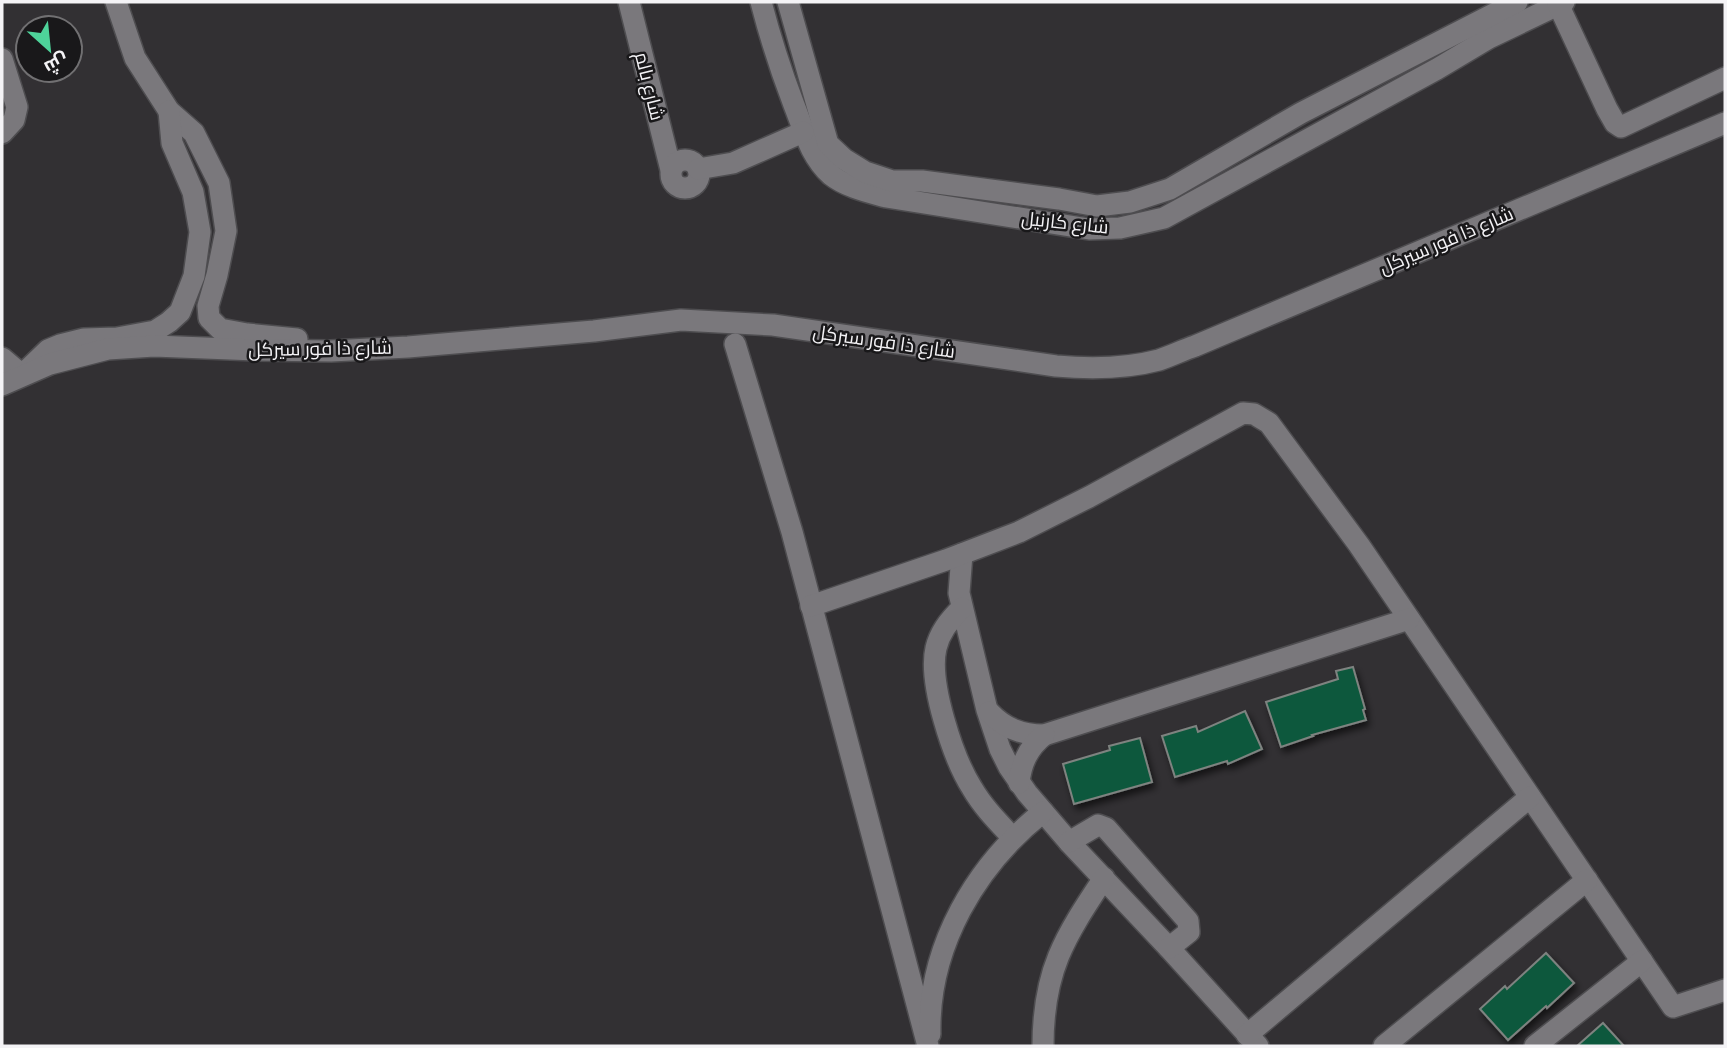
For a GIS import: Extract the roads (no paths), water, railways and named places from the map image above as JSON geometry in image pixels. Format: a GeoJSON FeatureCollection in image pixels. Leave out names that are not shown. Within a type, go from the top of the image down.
{"type":"FeatureCollection","features":[{"type":"Feature","properties":{"kind":"street"},"geometry":{"type":"LineString","coordinates":[[117,2],[135,58],[169,111],[194,133],[219,183],[226,231],[208,306],[209,318],[220,329],[308,340],[331,351]]}},
{"type":"Feature","properties":{"kind":"street","name":"شارع بالم"},"geometry":{"type":"LineString","coordinates":[[629,2],[671,170],[682,160],[692,162],[698,169],[733,163],[803,132]]}},
{"type":"Feature","properties":{"kind":"street","name":"شارع كارنيل"},"geometry":{"type":"LineString","coordinates":[[761,2],[803,132],[817,160],[833,177],[859,189],[889,189],[1089,229],[1119,228],[1164,218],[1489,38],[1561,3]]}},
{"type":"Feature","properties":{"kind":"street","name":"شارع كارنيل"},"geometry":{"type":"LineString","coordinates":[[788,2],[828,144],[844,159],[889,189],[922,181],[1097,206],[1129,202],[1170,189],[1301,113],[1517,2]]}},
{"type":"Feature","properties":{"kind":"street"},"geometry":{"type":"LineString","coordinates":[[1561,3],[1607,109],[1615,123],[1621,127],[1725,78]]}},
{"type":"Feature","properties":{"kind":"street"},"geometry":{"type":"LineString","coordinates":[[770,34],[794,26]]}},
{"type":"Feature","properties":{"kind":"street"},"geometry":{"type":"LineString","coordinates":[[1426,49],[1437,69]]}},
{"type":"Feature","properties":{"kind":"street"},"geometry":{"type":"LineString","coordinates":[[2,60],[17,107],[14,120],[2,133]]}},
{"type":"Feature","properties":{"kind":"street"},"geometry":{"type":"LineString","coordinates":[[2,358],[22,375],[48,350],[60,345],[84,339],[117,338],[155,331],[180,312],[194,276],[200,232],[193,192],[172,143],[169,111]]}},
{"type":"Feature","properties":{"kind":"street","name":"شارع ذا فور سيركل"},"geometry":{"type":"LineString","coordinates":[[2,385],[50,364],[108,349],[154,346],[331,351],[580,332],[681,320],[773,325],[1056,366],[1127,366],[1160,359],[1195,346],[1725,123]]}},
{"type":"Feature","properties":{"kind":"street"},"geometry":{"type":"LineString","coordinates":[[193,192],[219,183]]}},
{"type":"Feature","properties":{"kind":"street"},"geometry":{"type":"LineString","coordinates":[[200,232],[226,231]]}},
{"type":"Feature","properties":{"kind":"street"},"geometry":{"type":"LineString","coordinates":[[735,345],[792,532],[929,1046]]}},
{"type":"Feature","properties":{"kind":"street"},"geometry":{"type":"LineString","coordinates":[[811,606],[930,566],[1019,532],[1243,413],[1254,414],[1269,423],[1359,545],[1673,1006],[1725,990]]}},
{"type":"Feature","properties":{"kind":"street"},"geometry":{"type":"LineString","coordinates":[[962,554],[961,600],[987,710],[1000,749],[1019,783],[1069,842],[1252,1041],[1530,797]]}},
{"type":"Feature","properties":{"kind":"street"},"geometry":{"type":"LineString","coordinates":[[930,566],[961,600]]}},
{"type":"Feature","properties":{"kind":"street"},"geometry":{"type":"LineString","coordinates":[[961,600],[936,648],[934,664],[941,705],[956,755],[970,786],[989,814],[1013,838]]}},
{"type":"Feature","properties":{"kind":"street"},"geometry":{"type":"LineString","coordinates":[[1019,783],[1022,765],[1030,748],[1044,736],[1409,619]]}},
{"type":"Feature","properties":{"kind":"street"},"geometry":{"type":"LineString","coordinates":[[987,710],[996,720],[1014,731],[1044,736]]}},
{"type":"Feature","properties":{"kind":"street"},"geometry":{"type":"LineString","coordinates":[[929,1046],[933,998],[939,968],[960,912],[992,860],[1043,812]]}},
{"type":"Feature","properties":{"kind":"street"},"geometry":{"type":"LineString","coordinates":[[1069,842],[1098,825],[1106,828],[1188,921],[1189,932],[1169,948]]}},
{"type":"Feature","properties":{"kind":"street"},"geometry":{"type":"LineString","coordinates":[[1043,1046],[1043,1019],[1054,967],[1077,918],[1104,878]]}},
{"type":"Feature","properties":{"kind":"street"},"geometry":{"type":"LineString","coordinates":[[1384,1046],[1587,880]]}},
{"type":"Feature","properties":{"kind":"street"},"geometry":{"type":"LineString","coordinates":[[903,954],[928,957],[944,951]]}},
{"type":"Feature","properties":{"kind":"street"},"geometry":{"type":"LineString","coordinates":[[1535,1046],[1642,961]]}}]}
